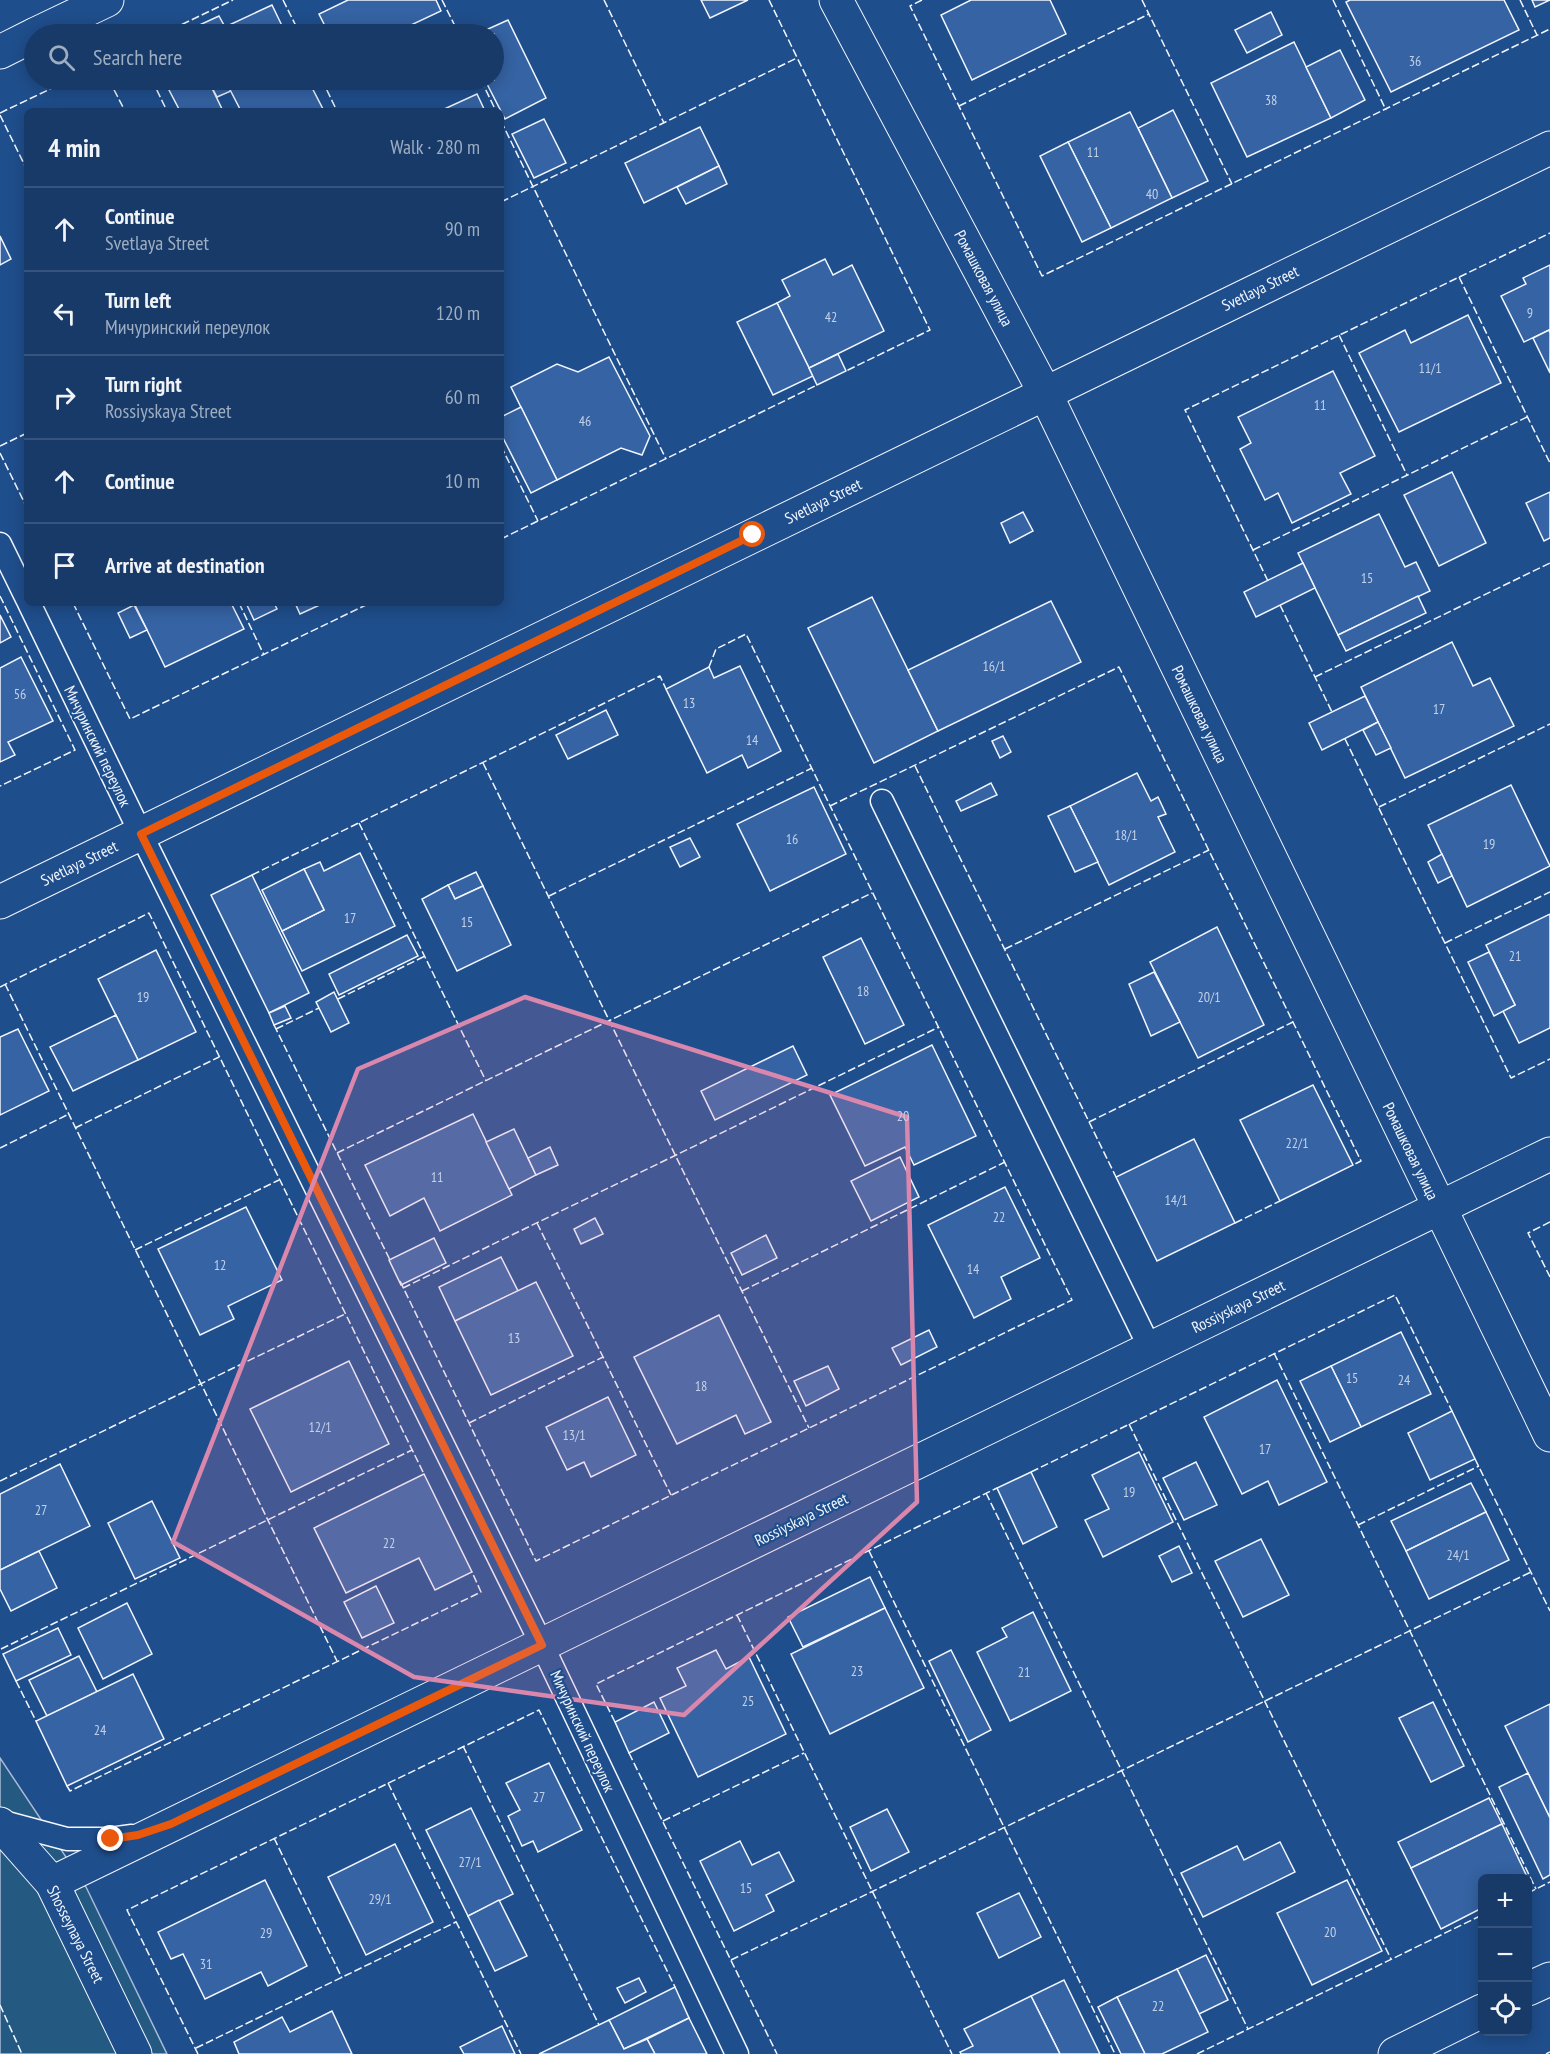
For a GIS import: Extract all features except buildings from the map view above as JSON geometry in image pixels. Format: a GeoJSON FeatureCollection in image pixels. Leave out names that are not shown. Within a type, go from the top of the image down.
{"type":"FeatureCollection","features":[{"type":"Feature","properties":{"kind":"street"},"geometry":{"type":"LineString","coordinates":[[58,24],[107,0]]}},
{"type":"Feature","properties":{"kind":"street","name":"Ромашковая улица"},"geometry":{"type":"LineString","coordinates":[[836,0],[1045,393],[1550,1435]]}},
{"type":"Feature","properties":{"kind":"street"},"geometry":{"type":"LineString","coordinates":[[0,52],[24,40]]}},
{"type":"Feature","properties":{"kind":"street","name":"Svetlaya Street"},"geometry":{"type":"LineString","coordinates":[[0,902],[1550,148]]}},
{"type":"Feature","properties":{"kind":"street","name":"Rossiyskaya Street"},"geometry":{"type":"LineString","coordinates":[[51,1883],[1550,1154]]}},
{"type":"Feature","properties":{"kind":"street","name":"Shosseynaya Street"},"geometry":{"type":"LineString","coordinates":[[0,1823],[51,1883],[135,2054]]}},
{"type":"Feature","properties":{"kind":"street"},"geometry":{"type":"LineString","coordinates":[[1532,1987],[1550,1978]]}},
{"type":"Feature","properties":{"kind":"street"},"geometry":{"type":"LineString","coordinates":[[1395,2054],[1478,2013]]}},
{"type":"Feature","properties":{"kind":"lane","name":"Мичуринский переулок"},"geometry":{"type":"LineString","coordinates":[[0,544],[24,593]]}},
{"type":"Feature","properties":{"kind":"lane","name":"Мичуринский переулок"},"geometry":{"type":"LineString","coordinates":[[30,606],[542,1645],[737,2054]]}},
{"type":"Feature","properties":{"kind":"lane"},"geometry":{"type":"LineString","coordinates":[[882,801],[1150,1348]]}},
{"type":"Feature","properties":{"kind":"lane"},"geometry":{"type":"LineString","coordinates":[[0,1823],[67,1839],[91,1840],[138,1835],[171,1824]]}},
{"type":"Feature","properties":{"kind":"highlighted area"},"geometry":{"type":"Polygon","coordinates":[[[525,997],[907,1117],[917,1502],[684,1715],[414,1677],[173,1542],[358,1069],[525,997]]]}},
{"type":"Feature","properties":{"kind":"shaded area"},"geometry":{"type":"Polygon","coordinates":[[[0,1758],[86,1887],[167,2054],[0,2054],[0,1758]]]}},
{"type":"Feature","properties":{"kind":"fence"},"geometry":{"type":"LineString","coordinates":[[183,24],[233,0]]}},
{"type":"Feature","properties":{"kind":"fence"},"geometry":{"type":"LineString","coordinates":[[283,0],[295,24]]}},
{"type":"Feature","properties":{"kind":"fence"},"geometry":{"type":"LineString","coordinates":[[442,0],[454,24]]}},
{"type":"Feature","properties":{"kind":"fence"},"geometry":{"type":"LineString","coordinates":[[604,0],[664,123]]}},
{"type":"Feature","properties":{"kind":"fence"},"geometry":{"type":"LineString","coordinates":[[769,0],[930,330],[846,371]]}},
{"type":"Feature","properties":{"kind":"fence"},"geometry":{"type":"LineString","coordinates":[[922,0],[910,6],[1042,276],[1550,29]]}},
{"type":"Feature","properties":{"kind":"fence"},"geometry":{"type":"LineString","coordinates":[[1142,0],[1232,184]]}},
{"type":"Feature","properties":{"kind":"fence"},"geometry":{"type":"LineString","coordinates":[[1333,0],[1386,110]]}},
{"type":"Feature","properties":{"kind":"fence"},"geometry":{"type":"LineString","coordinates":[[1520,0],[1537,35]]}},
{"type":"Feature","properties":{"kind":"fence"},"geometry":{"type":"LineString","coordinates":[[959,106],[1149,14]]}},
{"type":"Feature","properties":{"kind":"fence"},"geometry":{"type":"LineString","coordinates":[[504,201],[797,58]]}},
{"type":"Feature","properties":{"kind":"fence"},"geometry":{"type":"LineString","coordinates":[[0,113],[48,90]]}},
{"type":"Feature","properties":{"kind":"fence"},"geometry":{"type":"LineString","coordinates":[[114,90],[123,108]]}},
{"type":"Feature","properties":{"kind":"fence"},"geometry":{"type":"LineString","coordinates":[[157,90],[166,108]]}},
{"type":"Feature","properties":{"kind":"fence"},"geometry":{"type":"LineString","coordinates":[[327,90],[336,108]]}},
{"type":"Feature","properties":{"kind":"fence"},"geometry":{"type":"LineString","coordinates":[[486,90],[495,108]]}},
{"type":"Feature","properties":{"kind":"fence"},"geometry":{"type":"LineString","coordinates":[[0,115],[24,164]]}},
{"type":"Feature","properties":{"kind":"fence"},"geometry":{"type":"LineString","coordinates":[[504,127],[666,459]]}},
{"type":"Feature","properties":{"kind":"fence"},"geometry":{"type":"LineString","coordinates":[[1268,581],[1185,410],[1550,233]]}},
{"type":"Feature","properties":{"kind":"fence"},"geometry":{"type":"LineString","coordinates":[[1459,277],[1550,463]]}},
{"type":"Feature","properties":{"kind":"fence"},"geometry":{"type":"LineString","coordinates":[[1339,335],[1407,475]]}},
{"type":"Feature","properties":{"kind":"fence"},"geometry":{"type":"LineString","coordinates":[[504,538],[817,385]]}},
{"type":"Feature","properties":{"kind":"fence"},"geometry":{"type":"LineString","coordinates":[[1253,550],[1527,417]]}},
{"type":"Feature","properties":{"kind":"fence"},"geometry":{"type":"LineString","coordinates":[[0,446],[24,434]]}},
{"type":"Feature","properties":{"kind":"fence"},"geometry":{"type":"LineString","coordinates":[[504,452],[538,521]]}},
{"type":"Feature","properties":{"kind":"fence"},"geometry":{"type":"LineString","coordinates":[[0,453],[24,502]]}},
{"type":"Feature","properties":{"kind":"fence"},"geometry":{"type":"LineString","coordinates":[[1315,677],[1550,563]]}},
{"type":"Feature","properties":{"kind":"fence"},"geometry":{"type":"LineString","coordinates":[[0,596],[75,750],[0,786]]}},
{"type":"Feature","properties":{"kind":"fence"},"geometry":{"type":"LineString","coordinates":[[1280,605],[1332,712]]}},
{"type":"Feature","properties":{"kind":"fence"},"geometry":{"type":"LineString","coordinates":[[74,606],[130,719],[364,606]]}},
{"type":"Feature","properties":{"kind":"fence"},"geometry":{"type":"LineString","coordinates":[[240,606],[264,655]]}},
{"type":"Feature","properties":{"kind":"fence"},"geometry":{"type":"LineString","coordinates":[[400,1281],[536,1561],[1072,1300],[746,634],[716,649],[709,667]]}},
{"type":"Feature","properties":{"kind":"fence"},"geometry":{"type":"LineString","coordinates":[[830,806],[1119,667],[1361,1161],[1353,1165]]}},
{"type":"Feature","properties":{"kind":"fence"},"geometry":{"type":"LineString","coordinates":[[252,875],[660,676],[666,689]]}},
{"type":"Feature","properties":{"kind":"fence"},"geometry":{"type":"LineString","coordinates":[[1379,807],[1550,724]]}},
{"type":"Feature","properties":{"kind":"fence"},"geometry":{"type":"LineString","coordinates":[[1345,739],[1511,1078],[1550,1059]]}},
{"type":"Feature","properties":{"kind":"fence"},"geometry":{"type":"LineString","coordinates":[[483,763],[809,1428]]}},
{"type":"Feature","properties":{"kind":"fence"},"geometry":{"type":"LineString","coordinates":[[915,766],[1116,1177]]}},
{"type":"Feature","properties":{"kind":"fence"},"geometry":{"type":"LineString","coordinates":[[549,896],[812,768]]}},
{"type":"Feature","properties":{"kind":"fence"},"geometry":{"type":"LineString","coordinates":[[359,823],[486,1081]]}},
{"type":"Feature","properties":{"kind":"fence"},"geometry":{"type":"LineString","coordinates":[[1005,949],[1209,850]]}},
{"type":"Feature","properties":{"kind":"fence"},"geometry":{"type":"LineString","coordinates":[[1445,943],[1550,892]]}},
{"type":"Feature","properties":{"kind":"fence"},"geometry":{"type":"LineString","coordinates":[[337,1153],[872,893]]}},
{"type":"Feature","properties":{"kind":"fence"},"geometry":{"type":"LineString","coordinates":[[0,987],[149,913],[424,1474]]}},
{"type":"Feature","properties":{"kind":"fence"},"geometry":{"type":"LineString","coordinates":[[338,999],[425,956]]}},
{"type":"Feature","properties":{"kind":"fence"},"geometry":{"type":"LineString","coordinates":[[5,984],[337,1661]]}},
{"type":"Feature","properties":{"kind":"fence"},"geometry":{"type":"LineString","coordinates":[[276,1029],[319,1008]]}},
{"type":"Feature","properties":{"kind":"fence"},"geometry":{"type":"LineString","coordinates":[[1089,1122],[1293,1022]]}},
{"type":"Feature","properties":{"kind":"fence"},"geometry":{"type":"LineString","coordinates":[[274,1025],[391,1262]]}},
{"type":"Feature","properties":{"kind":"fence"},"geometry":{"type":"LineString","coordinates":[[403,1288],[939,1027]]}},
{"type":"Feature","properties":{"kind":"fence"},"geometry":{"type":"LineString","coordinates":[[75,1128],[219,1057]]}},
{"type":"Feature","properties":{"kind":"fence"},"geometry":{"type":"LineString","coordinates":[[0,1148],[69,1114]]}},
{"type":"Feature","properties":{"kind":"fence"},"geometry":{"type":"LineString","coordinates":[[742,1291],[1005,1162]]}},
{"type":"Feature","properties":{"kind":"fence"},"geometry":{"type":"LineString","coordinates":[[135,1250],[279,1180]]}},
{"type":"Feature","properties":{"kind":"fence"},"geometry":{"type":"LineString","coordinates":[[1235,1223],[1280,1201]]}},
{"type":"Feature","properties":{"kind":"fence"},"geometry":{"type":"LineString","coordinates":[[1550,1222],[1528,1233],[1550,1277]]}},
{"type":"Feature","properties":{"kind":"fence"},"geometry":{"type":"LineString","coordinates":[[537,1223],[671,1495]]}},
{"type":"Feature","properties":{"kind":"fence"},"geometry":{"type":"LineString","coordinates":[[1031,1472],[1395,1295],[1452,1411]]}},
{"type":"Feature","properties":{"kind":"fence"},"geometry":{"type":"LineString","coordinates":[[0,1481],[345,1314]]}},
{"type":"Feature","properties":{"kind":"fence"},"geometry":{"type":"LineString","coordinates":[[1274,1353],[1536,1889]]}},
{"type":"Feature","properties":{"kind":"fence"},"geometry":{"type":"LineString","coordinates":[[469,1423],[603,1357]]}},
{"type":"Feature","properties":{"kind":"fence"},"geometry":{"type":"LineString","coordinates":[[1129,1424],[1391,1959]]}},
{"type":"Feature","properties":{"kind":"fence"},"geometry":{"type":"LineString","coordinates":[[1,1649],[412,1450]]}},
{"type":"Feature","properties":{"kind":"fence"},"geometry":{"type":"LineString","coordinates":[[1475,1459],[1550,1611]]}},
{"type":"Feature","properties":{"kind":"fence"},"geometry":{"type":"LineString","coordinates":[[1358,1525],[1479,1466]]}},
{"type":"Feature","properties":{"kind":"fence"},"geometry":{"type":"LineString","coordinates":[[615,1722],[596,1684],[997,1488]]}},
{"type":"Feature","properties":{"kind":"fence"},"geometry":{"type":"LineString","coordinates":[[986,1493],[1248,2029]]}},
{"type":"Feature","properties":{"kind":"fence"},"geometry":{"type":"LineString","coordinates":[[869,1551],[1115,2054]]}},
{"type":"Feature","properties":{"kind":"fence"},"geometry":{"type":"LineString","coordinates":[[67,1786],[70,1791],[481,1592],[472,1572]]}},
{"type":"Feature","properties":{"kind":"fence"},"geometry":{"type":"LineString","coordinates":[[731,1960],[1531,1572]]}},
{"type":"Feature","properties":{"kind":"fence"},"geometry":{"type":"LineString","coordinates":[[737,1615],[952,2054]]}},
{"type":"Feature","properties":{"kind":"fence"},"geometry":{"type":"LineString","coordinates":[[16,1681],[36,1721]]}},
{"type":"Feature","properties":{"kind":"fence"},"geometry":{"type":"LineString","coordinates":[[198,2054],[127,1910],[539,1710],[675,1987]]}},
{"type":"Feature","properties":{"kind":"fence"},"geometry":{"type":"LineString","coordinates":[[463,1746],[599,2025]]}},
{"type":"Feature","properties":{"kind":"fence"},"geometry":{"type":"LineString","coordinates":[[629,1753],[777,2054]]}},
{"type":"Feature","properties":{"kind":"fence"},"geometry":{"type":"LineString","coordinates":[[663,1821],[804,1753]]}},
{"type":"Feature","properties":{"kind":"fence"},"geometry":{"type":"LineString","coordinates":[[388,1783],[521,2054]]}},
{"type":"Feature","properties":{"kind":"fence"},"geometry":{"type":"LineString","coordinates":[[274,1838],[342,1978]]}},
{"type":"Feature","properties":{"kind":"fence"},"geometry":{"type":"LineString","coordinates":[[1532,1891],[1550,1882]]}},
{"type":"Feature","properties":{"kind":"fence"},"geometry":{"type":"LineString","coordinates":[[1197,2054],[1478,1917]]}},
{"type":"Feature","properties":{"kind":"fence"},"geometry":{"type":"LineString","coordinates":[[196,2048],[456,1922]]}},
{"type":"Feature","properties":{"kind":"fence"},"geometry":{"type":"LineString","coordinates":[[0,2005],[22,2054]]}},
{"type":"Feature","properties":{"kind":"fence"},"geometry":{"type":"LineString","coordinates":[[1546,2054],[1550,2052]]}},
{"type":"Feature","properties":{"kind":"route"},"geometry":{"type":"LineString","coordinates":[[111,1839],[138,1835],[171,1824],[542,1645],[141,834],[753,535]]}}]}
